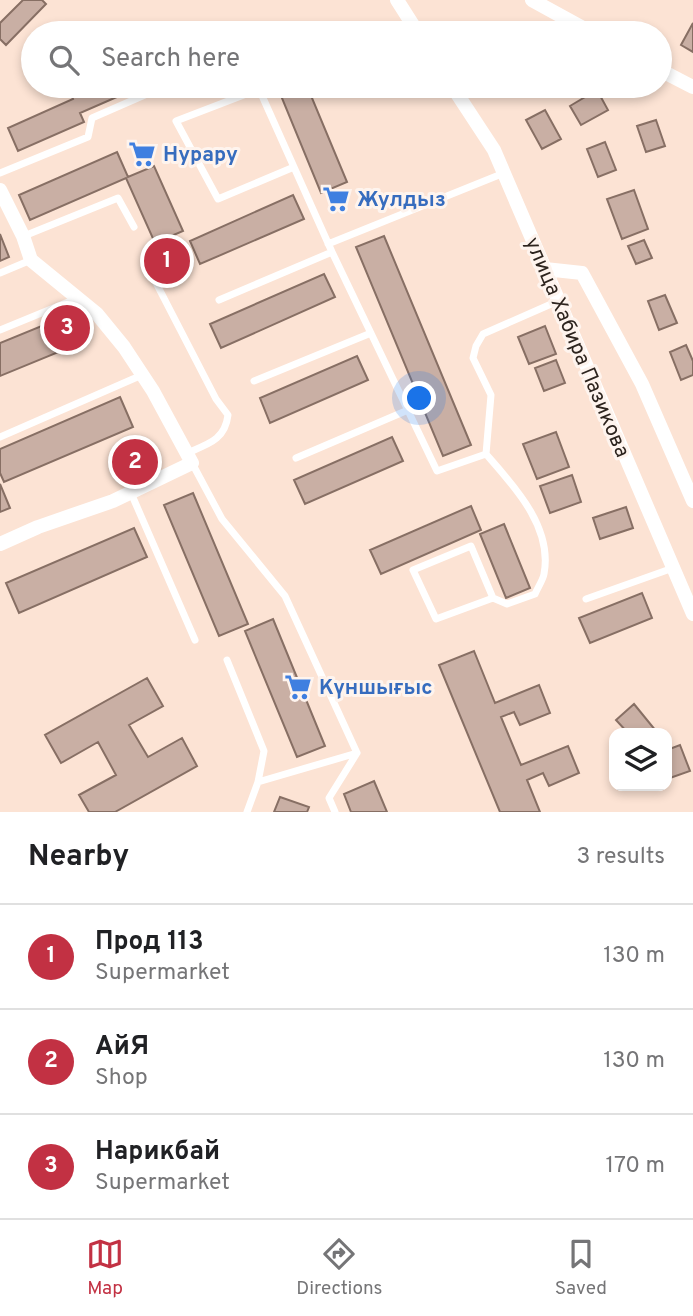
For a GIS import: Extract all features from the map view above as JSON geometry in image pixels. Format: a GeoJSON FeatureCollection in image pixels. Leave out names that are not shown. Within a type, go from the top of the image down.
{"type":"FeatureCollection","features":[{"type":"Feature","properties":{"kind":"street"},"geometry":{"type":"LineString","coordinates":[[397,0],[410,21]]}},
{"type":"Feature","properties":{"kind":"street"},"geometry":{"type":"LineString","coordinates":[[532,0],[570,21]]}},
{"type":"Feature","properties":{"kind":"street"},"geometry":{"type":"LineString","coordinates":[[672,76],[693,87]]}},
{"type":"Feature","properties":{"kind":"street","name":"улица Хабира Пазикова"},"geometry":{"type":"LineString","coordinates":[[460,98],[494,150],[692,607]]}},
{"type":"Feature","properties":{"kind":"street"},"geometry":{"type":"LineString","coordinates":[[0,190],[23,236],[31,260],[97,314],[142,375],[190,458],[113,501],[38,527],[0,544]]}},
{"type":"Feature","properties":{"kind":"street"},"geometry":{"type":"LineString","coordinates":[[545,269],[582,273],[642,384],[693,501]]}},
{"type":"Feature","properties":{"kind":"lane"},"geometry":{"type":"LineString","coordinates":[[0,173],[88,137],[92,118],[138,98]]}},
{"type":"Feature","properties":{"kind":"lane"},"geometry":{"type":"LineString","coordinates":[[236,98],[176,121],[218,199],[294,167]]}},
{"type":"Feature","properties":{"kind":"lane"},"geometry":{"type":"LineString","coordinates":[[263,98],[330,248],[437,471],[486,454]]}},
{"type":"Feature","properties":{"kind":"lane"},"geometry":{"type":"LineString","coordinates":[[219,300],[330,248],[504,173]]}},
{"type":"Feature","properties":{"kind":"lane"},"geometry":{"type":"LineString","coordinates":[[23,236],[118,198],[134,227]]}},
{"type":"Feature","properties":{"kind":"lane"},"geometry":{"type":"LineString","coordinates":[[0,273],[31,260]]}},
{"type":"Feature","properties":{"kind":"lane"},"geometry":{"type":"LineString","coordinates":[[152,275],[216,399],[228,415],[222,434],[190,458],[222,519],[285,596],[357,753]]}},
{"type":"Feature","properties":{"kind":"lane"},"geometry":{"type":"LineString","coordinates":[[0,330],[78,298]]}},
{"type":"Feature","properties":{"kind":"lane"},"geometry":{"type":"LineString","coordinates":[[493,597],[436,619],[413,570],[471,547],[493,597],[508,604],[536,594],[544,575],[545,552],[533,514],[486,454],[491,395],[473,358],[482,334],[558,301]]}},
{"type":"Feature","properties":{"kind":"lane"},"geometry":{"type":"LineString","coordinates":[[254,382],[371,333]]}},
{"type":"Feature","properties":{"kind":"lane"},"geometry":{"type":"LineString","coordinates":[[0,437],[142,375]]}},
{"type":"Feature","properties":{"kind":"lane"},"geometry":{"type":"LineString","coordinates":[[296,458],[408,410]]}},
{"type":"Feature","properties":{"kind":"lane"},"geometry":{"type":"LineString","coordinates":[[131,492],[195,640]]}},
{"type":"Feature","properties":{"kind":"lane"},"geometry":{"type":"LineString","coordinates":[[586,599],[673,568]]}},
{"type":"Feature","properties":{"kind":"lane"},"geometry":{"type":"LineString","coordinates":[[227,660],[264,751],[258,782],[247,812]]}},
{"type":"Feature","properties":{"kind":"lane"},"geometry":{"type":"LineString","coordinates":[[258,782],[357,753]]}},
{"type":"Feature","properties":{"kind":"lane"},"geometry":{"type":"LineString","coordinates":[[335,812],[329,798],[357,753]]}},
{"type":"Feature","properties":{"kind":"building"},"geometry":{"type":"Polygon","coordinates":[[[23,0],[42,0],[46,4],[29,21],[21,21],[21,30],[6,45],[0,39],[0,23],[23,0]]]}},
{"type":"Feature","properties":{"kind":"building"},"geometry":{"type":"Polygon","coordinates":[[[693,23],[693,52],[681,45],[693,23]]]}},
{"type":"Feature","properties":{"kind":"building"},"geometry":{"type":"Polygon","coordinates":[[[114,98],[80,113],[84,122],[18,151],[8,128],[73,99],[114,98]]]}},
{"type":"Feature","properties":{"kind":"building"},"geometry":{"type":"Polygon","coordinates":[[[282,98],[312,98],[347,182],[321,193],[282,98]]]}},
{"type":"Feature","properties":{"kind":"building"},"geometry":{"type":"Polygon","coordinates":[[[584,98],[601,98],[608,110],[581,125],[570,106],[584,98]]]}},
{"type":"Feature","properties":{"kind":"building"},"geometry":{"type":"Polygon","coordinates":[[[545,110],[561,139],[542,149],[526,120],[545,110]]]}},
{"type":"Feature","properties":{"kind":"building"},"geometry":{"type":"Polygon","coordinates":[[[656,120],[665,146],[646,152],[637,126],[656,120]]]}},
{"type":"Feature","properties":{"kind":"building"},"geometry":{"type":"Polygon","coordinates":[[[605,142],[616,170],[598,177],[587,149],[605,142]]]}},
{"type":"Feature","properties":{"kind":"building"},"geometry":{"type":"Polygon","coordinates":[[[117,152],[128,177],[154,166],[183,231],[155,243],[126,178],[30,220],[19,195],[117,152]]]}},
{"type":"Feature","properties":{"kind":"building"},"geometry":{"type":"Polygon","coordinates":[[[634,190],[648,229],[622,239],[607,199],[634,190]]]}},
{"type":"Feature","properties":{"kind":"building"},"geometry":{"type":"Polygon","coordinates":[[[293,195],[304,219],[200,264],[190,241],[293,195]]]}},
{"type":"Feature","properties":{"kind":"building"},"geometry":{"type":"Polygon","coordinates":[[[0,234],[9,257],[0,261],[0,234]]]}},
{"type":"Feature","properties":{"kind":"building"},"geometry":{"type":"Polygon","coordinates":[[[384,236],[471,445],[443,456],[356,247],[384,236]]]}},
{"type":"Feature","properties":{"kind":"building"},"geometry":{"type":"Polygon","coordinates":[[[644,240],[652,258],[636,264],[628,246],[644,240]]]}},
{"type":"Feature","properties":{"kind":"building"},"geometry":{"type":"Polygon","coordinates":[[[324,274],[335,297],[221,348],[210,324],[324,274]]]}},
{"type":"Feature","properties":{"kind":"building"},"geometry":{"type":"Polygon","coordinates":[[[665,295],[677,323],[659,330],[648,301],[665,295]]]}},
{"type":"Feature","properties":{"kind":"building"},"geometry":{"type":"Polygon","coordinates":[[[66,316],[78,344],[0,376],[0,343],[66,316]]]}},
{"type":"Feature","properties":{"kind":"building"},"geometry":{"type":"Polygon","coordinates":[[[545,326],[556,354],[529,364],[518,337],[545,326]]]}},
{"type":"Feature","properties":{"kind":"building"},"geometry":{"type":"Polygon","coordinates":[[[686,345],[693,361],[693,375],[681,380],[670,352],[686,345]]]}},
{"type":"Feature","properties":{"kind":"building"},"geometry":{"type":"Polygon","coordinates":[[[357,356],[368,380],[270,423],[260,398],[357,356]]]}},
{"type":"Feature","properties":{"kind":"building"},"geometry":{"type":"Polygon","coordinates":[[[556,360],[565,383],[544,391],[535,368],[556,360]]]}},
{"type":"Feature","properties":{"kind":"building"},"geometry":{"type":"Polygon","coordinates":[[[120,397],[133,427],[4,482],[0,473],[0,449],[120,397]]]}},
{"type":"Feature","properties":{"kind":"building"},"geometry":{"type":"Polygon","coordinates":[[[556,432],[569,467],[537,479],[523,444],[556,432]]]}},
{"type":"Feature","properties":{"kind":"building"},"geometry":{"type":"Polygon","coordinates":[[[392,437],[403,461],[305,504],[294,480],[392,437]]]}},
{"type":"Feature","properties":{"kind":"building"},"geometry":{"type":"Polygon","coordinates":[[[572,475],[581,502],[550,513],[540,486],[572,475]]]}},
{"type":"Feature","properties":{"kind":"building"},"geometry":{"type":"Polygon","coordinates":[[[0,484],[10,508],[0,512],[0,484]]]}},
{"type":"Feature","properties":{"kind":"building"},"geometry":{"type":"Polygon","coordinates":[[[193,493],[248,624],[219,636],[164,505],[193,493]]]}},
{"type":"Feature","properties":{"kind":"building"},"geometry":{"type":"Polygon","coordinates":[[[471,506],[481,530],[381,574],[370,550],[471,506]]]}},
{"type":"Feature","properties":{"kind":"building"},"geometry":{"type":"Polygon","coordinates":[[[626,507],[633,528],[600,539],[593,518],[626,507]]]}},
{"type":"Feature","properties":{"kind":"building"},"geometry":{"type":"Polygon","coordinates":[[[504,524],[530,588],[506,598],[480,534],[504,524]]]}},
{"type":"Feature","properties":{"kind":"building"},"geometry":{"type":"Polygon","coordinates":[[[134,528],[147,557],[19,613],[6,583],[134,528]]]}},
{"type":"Feature","properties":{"kind":"building"},"geometry":{"type":"Polygon","coordinates":[[[642,593],[652,618],[590,643],[579,618],[642,593]]]}},
{"type":"Feature","properties":{"kind":"building"},"geometry":{"type":"Polygon","coordinates":[[[273,619],[325,746],[297,757],[245,631],[273,619]]]}},
{"type":"Feature","properties":{"kind":"building"},"geometry":{"type":"Polygon","coordinates":[[[474,651],[495,703],[539,685],[550,713],[520,725],[514,712],[501,717],[521,765],[568,746],[579,773],[549,786],[543,773],[527,780],[540,812],[500,812],[439,665],[474,651]]]}},
{"type":"Feature","properties":{"kind":"building"},"geometry":{"type":"Polygon","coordinates":[[[147,678],[163,706],[129,725],[148,757],[182,738],[197,766],[115,812],[89,812],[79,795],[116,775],[98,742],[61,763],[45,735],[147,678]]]}},
{"type":"Feature","properties":{"kind":"building"},"geometry":{"type":"Polygon","coordinates":[[[634,704],[654,728],[623,728],[616,720],[634,704]]]}},
{"type":"Feature","properties":{"kind":"building"},"geometry":{"type":"Polygon","coordinates":[[[680,745],[690,771],[672,777],[672,748],[680,745]]]}},
{"type":"Feature","properties":{"kind":"building"},"geometry":{"type":"Polygon","coordinates":[[[374,781],[387,812],[351,812],[344,794],[374,781]]]}},
{"type":"Feature","properties":{"kind":"building"},"geometry":{"type":"Polygon","coordinates":[[[280,797],[309,807],[307,812],[274,812],[280,797]]]}},
{"type":"Feature","properties":{"kind":"place","name":"Нурару"},"geometry":{"type":"Point","coordinates":[142,154]}},
{"type":"Feature","properties":{"kind":"place","name":"Жулдыз"},"geometry":{"type":"Point","coordinates":[336,199]}},
{"type":"Feature","properties":{"kind":"place","name":"Прод 113"},"geometry":{"type":"Point","coordinates":[167,261]}},
{"type":"Feature","properties":{"kind":"place","name":"Нарикбай"},"geometry":{"type":"Point","coordinates":[67,328]}},
{"type":"Feature","properties":{"kind":"place","name":"АйЯ"},"geometry":{"type":"Point","coordinates":[135,462]}},
{"type":"Feature","properties":{"kind":"place","name":"Күншығыс"},"geometry":{"type":"Point","coordinates":[298,687]}}]}
